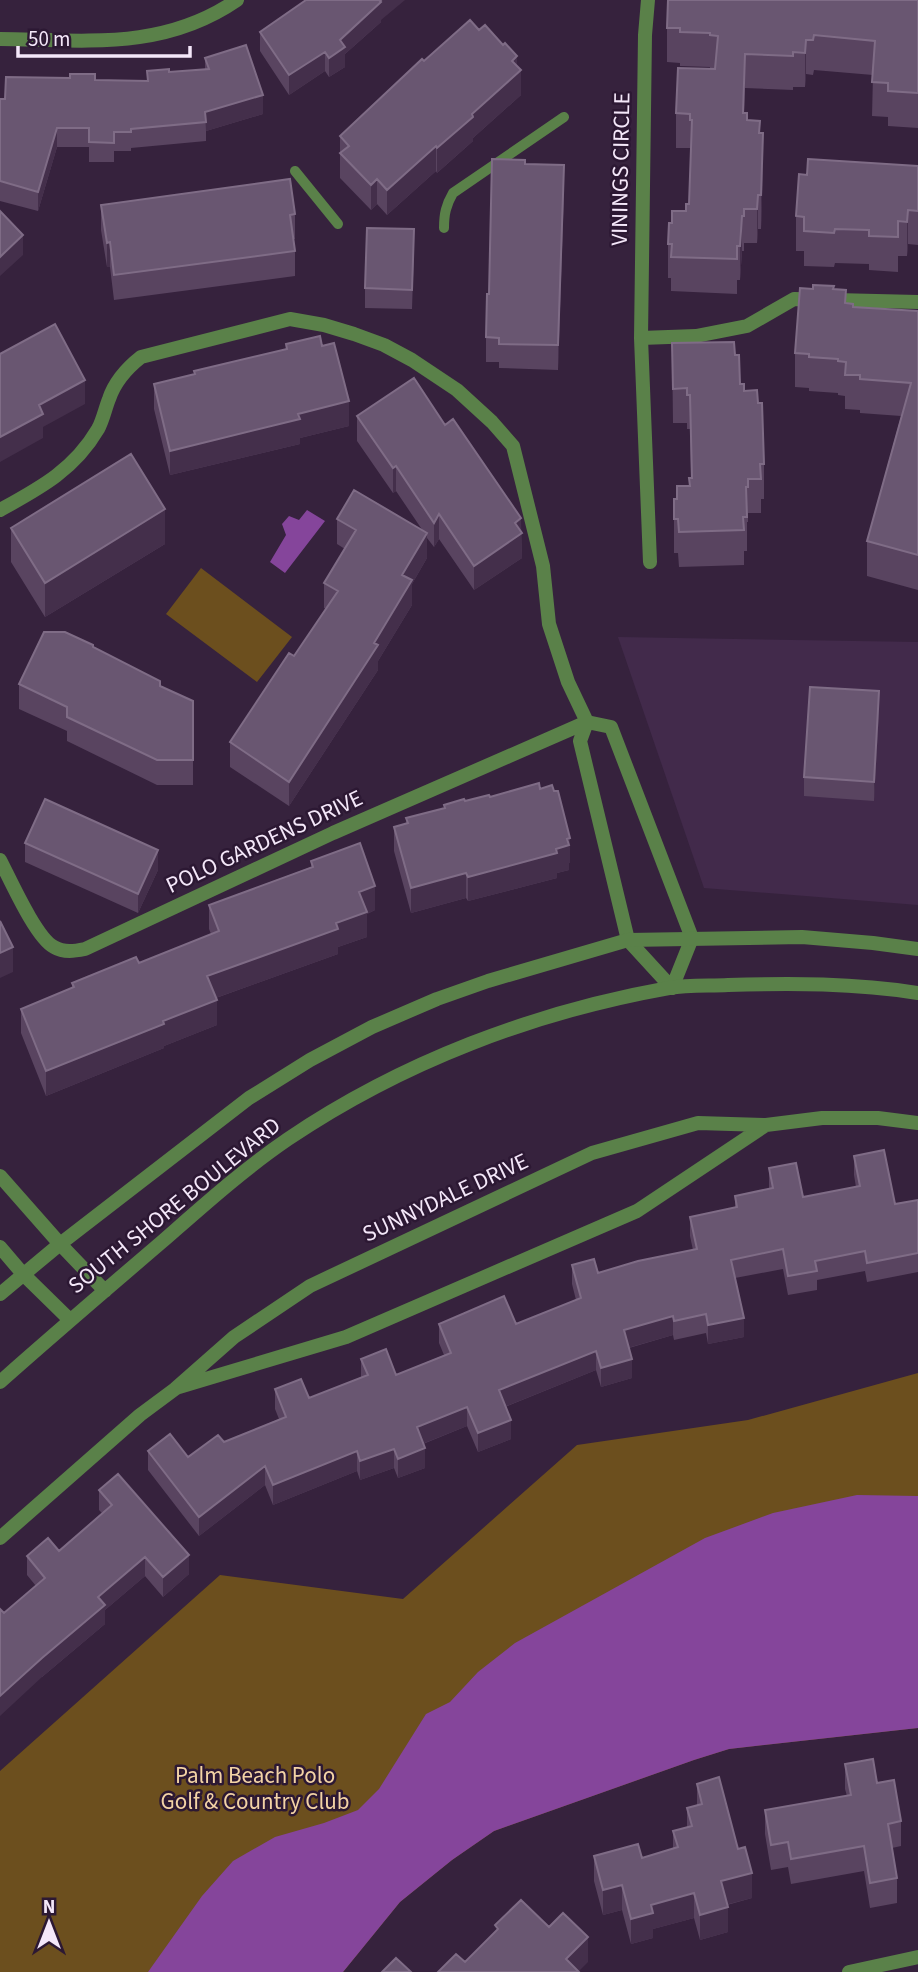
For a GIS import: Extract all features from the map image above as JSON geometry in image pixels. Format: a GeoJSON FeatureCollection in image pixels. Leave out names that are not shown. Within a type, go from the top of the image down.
{"type":"FeatureCollection","features":[{"type":"Feature","properties":{"kind":"street"},"geometry":{"type":"LineString","coordinates":[[0,39],[141,38],[191,25],[223,10],[237,0]]}},
{"type":"Feature","properties":{"kind":"street","name":"VININGS CIRCLE"},"geometry":{"type":"LineString","coordinates":[[648,0],[645,35],[640,338],[650,562]]}},
{"type":"Feature","properties":{"kind":"street"},"geometry":{"type":"LineString","coordinates":[[640,338],[696,335],[747,326],[794,299],[918,302]]}},
{"type":"Feature","properties":{"kind":"street"},"geometry":{"type":"LineString","coordinates":[[0,510],[51,481],[77,458],[99,427],[118,380],[141,357],[290,318],[354,334],[384,345],[412,360],[457,390],[492,422],[513,446],[543,566],[549,624],[568,682],[587,722],[580,741],[628,940],[672,988],[692,938],[611,727],[587,722]]}},
{"type":"Feature","properties":{"kind":"street","name":"POLO GARDENS DRIVE"},"geometry":{"type":"LineString","coordinates":[[0,860],[40,935],[53,947],[69,952],[86,949],[333,832],[587,722]]}},
{"type":"Feature","properties":{"kind":"street","name":"SOUTH SHORE BOULEVARD"},"geometry":{"type":"LineString","coordinates":[[0,1294],[23,1273],[249,1098],[310,1060],[372,1027],[437,999],[488,981],[628,940],[802,937],[918,949]]}},
{"type":"Feature","properties":{"kind":"street","name":"SOUTH SHORE BOULEVARD"},"geometry":{"type":"LineString","coordinates":[[0,1382],[232,1181],[287,1140],[345,1103],[406,1071],[518,1026],[672,988],[823,984],[918,993]]}},
{"type":"Feature","properties":{"kind":"street","name":"SUNNYDALE DRIVE"},"geometry":{"type":"LineString","coordinates":[[0,1538],[234,1337],[310,1286],[592,1153],[698,1123],[766,1125],[822,1118],[878,1118],[918,1123]]}},
{"type":"Feature","properties":{"kind":"street","name":"SUNNYDALE DRIVE"},"geometry":{"type":"LineString","coordinates":[[174,1389],[346,1337],[637,1211],[766,1125]]}},
{"type":"Feature","properties":{"kind":"street"},"geometry":{"type":"LineString","coordinates":[[0,1176],[105,1291]]}},
{"type":"Feature","properties":{"kind":"street"},"geometry":{"type":"LineString","coordinates":[[0,1247],[70,1320]]}},
{"type":"Feature","properties":{"kind":"street"},"geometry":{"type":"LineString","coordinates":[[849,1972],[918,1957]]}},
{"type":"Feature","properties":{"kind":"lane"},"geometry":{"type":"LineString","coordinates":[[444,228],[444,213],[453,193],[564,117]]}},
{"type":"Feature","properties":{"kind":"lane"},"geometry":{"type":"LineString","coordinates":[[295,171],[338,224]]}},
{"type":"Feature","properties":{"kind":"shaded area"},"geometry":{"type":"Polygon","coordinates":[[[307,510],[325,521],[285,573],[270,562],[286,535],[282,524],[289,516],[299,520],[307,510]]]}},
{"type":"Feature","properties":{"kind":"shaded area"},"geometry":{"type":"Polygon","coordinates":[[[618,637],[918,642],[918,905],[704,888],[618,637]]]}},
{"type":"Feature","properties":{"kind":"shaded area"},"geometry":{"type":"Polygon","coordinates":[[[857,1495],[918,1496],[918,1728],[729,1749],[494,1831],[452,1860],[400,1902],[343,1972],[148,1972],[202,1896],[233,1861],[275,1837],[358,1810],[379,1789],[426,1714],[450,1702],[478,1672],[515,1643],[705,1538],[773,1513],[857,1495]]]}},
{"type":"Feature","properties":{"kind":"green space"},"geometry":{"type":"Polygon","coordinates":[[[201,568],[292,637],[257,682],[166,614],[201,568]]]}},
{"type":"Feature","properties":{"kind":"green space","name":"Palm Beach Polo Golf & Country Club"},"geometry":{"type":"Polygon","coordinates":[[[918,1373],[918,1728],[729,1749],[494,1831],[452,1860],[400,1902],[343,1972],[0,1972],[0,1771],[220,1575],[403,1599],[577,1445],[748,1420],[918,1373]]]}},
{"type":"Feature","properties":{"kind":"building"},"geometry":{"type":"Polygon","coordinates":[[[306,0],[381,2],[340,40],[345,47],[329,58],[325,52],[289,75],[260,32],[306,0]]]}},
{"type":"Feature","properties":{"kind":"building"},"geometry":{"type":"Polygon","coordinates":[[[668,0],[918,0],[918,93],[888,91],[888,83],[872,82],[875,41],[814,35],[813,40],[806,40],[805,53],[793,52],[793,56],[745,54],[743,113],[747,113],[747,120],[760,121],[759,133],[763,133],[761,195],[758,195],[757,209],[744,209],[737,259],[671,257],[672,244],[668,244],[672,211],[686,211],[686,204],[689,204],[692,120],[690,114],[676,113],[678,68],[715,69],[718,36],[667,28],[668,0]]]}},
{"type":"Feature","properties":{"kind":"building"},"geometry":{"type":"Polygon","coordinates":[[[470,20],[479,30],[485,25],[503,45],[505,43],[517,56],[512,61],[521,70],[472,114],[473,117],[387,190],[377,179],[371,185],[340,153],[349,146],[340,136],[422,59],[424,61],[470,20]]]}},
{"type":"Feature","properties":{"kind":"building"},"geometry":{"type":"Polygon","coordinates":[[[246,45],[263,95],[205,112],[206,122],[114,132],[114,143],[89,142],[89,128],[57,128],[38,192],[0,181],[0,99],[5,99],[6,77],[70,78],[70,74],[95,74],[95,80],[148,81],[147,71],[209,69],[205,58],[246,45]]]}},
{"type":"Feature","properties":{"kind":"building"},"geometry":{"type":"Polygon","coordinates":[[[492,159],[525,160],[525,164],[564,165],[558,345],[499,344],[499,338],[486,337],[492,159]]]}},
{"type":"Feature","properties":{"kind":"building"},"geometry":{"type":"Polygon","coordinates":[[[808,159],[918,166],[918,211],[908,210],[907,222],[898,221],[898,237],[869,236],[869,230],[835,229],[834,233],[804,231],[804,217],[796,216],[799,174],[807,175],[808,159]]]}},
{"type":"Feature","properties":{"kind":"building"},"geometry":{"type":"Polygon","coordinates":[[[290,179],[295,214],[290,215],[295,251],[114,275],[101,205],[290,179]]]}},
{"type":"Feature","properties":{"kind":"building"},"geometry":{"type":"Polygon","coordinates":[[[0,211],[23,235],[0,257],[0,211]]]}},
{"type":"Feature","properties":{"kind":"building"},"geometry":{"type":"Polygon","coordinates":[[[367,228],[414,229],[412,290],[365,288],[367,228]]]}},
{"type":"Feature","properties":{"kind":"building"},"geometry":{"type":"Polygon","coordinates":[[[813,285],[834,286],[833,289],[846,290],[845,303],[853,304],[853,307],[918,311],[918,555],[867,541],[911,383],[860,379],[860,375],[845,375],[846,362],[795,353],[800,288],[813,289],[813,285]]]}},
{"type":"Feature","properties":{"kind":"building"},"geometry":{"type":"Polygon","coordinates":[[[55,324],[85,380],[39,405],[43,414],[0,437],[0,354],[55,324]]]}},
{"type":"Feature","properties":{"kind":"building"},"geometry":{"type":"Polygon","coordinates":[[[320,336],[322,346],[334,343],[349,401],[298,414],[300,419],[170,451],[154,384],[195,374],[194,371],[287,349],[286,344],[320,336]]]}},
{"type":"Feature","properties":{"kind":"building"},"geometry":{"type":"Polygon","coordinates":[[[734,342],[735,355],[739,355],[740,384],[744,384],[744,391],[757,390],[758,403],[762,403],[764,464],[760,464],[761,479],[748,479],[744,530],[679,532],[678,519],[674,519],[677,486],[690,486],[689,478],[692,478],[690,395],[687,395],[687,388],[673,389],[672,343],[734,342]]]}},
{"type":"Feature","properties":{"kind":"building"},"geometry":{"type":"Polygon","coordinates":[[[414,378],[445,425],[453,419],[521,518],[515,523],[522,533],[474,566],[439,514],[434,523],[396,466],[393,468],[357,416],[414,378]]]}},
{"type":"Feature","properties":{"kind":"building"},"geometry":{"type":"Polygon","coordinates":[[[131,454],[165,509],[45,583],[11,528],[131,454]]]}},
{"type":"Feature","properties":{"kind":"building"},"geometry":{"type":"Polygon","coordinates":[[[354,490],[427,533],[402,575],[412,580],[374,643],[378,645],[289,782],[230,742],[289,653],[294,656],[338,591],[324,583],[356,530],[337,519],[354,490]]]}},
{"type":"Feature","properties":{"kind":"building"},"geometry":{"type":"Polygon","coordinates":[[[44,632],[65,632],[160,681],[160,686],[193,701],[193,760],[157,760],[67,717],[67,707],[19,684],[44,632]]]}},
{"type":"Feature","properties":{"kind":"building"},"geometry":{"type":"Polygon","coordinates":[[[810,687],[879,691],[874,782],[804,777],[810,687]]]}},
{"type":"Feature","properties":{"kind":"building"},"geometry":{"type":"Polygon","coordinates":[[[539,783],[540,789],[552,785],[554,791],[558,791],[570,838],[567,839],[569,845],[556,849],[557,853],[468,877],[466,873],[411,888],[394,827],[408,823],[406,818],[445,808],[444,805],[464,799],[490,797],[539,783]]]}},
{"type":"Feature","properties":{"kind":"building"},"geometry":{"type":"Polygon","coordinates":[[[45,799],[158,850],[138,894],[25,843],[45,799]]]}},
{"type":"Feature","properties":{"kind":"building"},"geometry":{"type":"Polygon","coordinates":[[[360,843],[375,886],[359,892],[367,912],[336,923],[338,929],[207,976],[217,1000],[46,1071],[21,1009],[74,987],[72,983],[136,957],[139,963],[219,931],[209,905],[313,867],[311,861],[360,843]]]}},
{"type":"Feature","properties":{"kind":"building"},"geometry":{"type":"Polygon","coordinates":[[[0,921],[13,947],[0,953],[0,921]]]}},
{"type":"Feature","properties":{"kind":"building"},"geometry":{"type":"Polygon","coordinates":[[[884,1150],[895,1204],[918,1200],[918,1253],[867,1263],[865,1251],[815,1261],[817,1271],[788,1276],[783,1249],[731,1260],[744,1318],[708,1325],[706,1314],[674,1321],[673,1316],[624,1330],[632,1359],[601,1368],[596,1351],[499,1390],[511,1420],[478,1433],[467,1407],[417,1427],[425,1448],[398,1459],[394,1449],[360,1461],[357,1451],[273,1485],[265,1466],[199,1517],[148,1451],[170,1434],[188,1457],[218,1435],[224,1442],[286,1417],[275,1389],[301,1379],[309,1398],[368,1375],[361,1359],[386,1349],[396,1375],[451,1353],[439,1324],[504,1296],[516,1324],[581,1298],[572,1265],[594,1259],[598,1273],[638,1261],[697,1249],[690,1217],[737,1207],[735,1196],[773,1188],[769,1168],[796,1163],[803,1197],[860,1186],[854,1156],[884,1150]]]}},
{"type":"Feature","properties":{"kind":"building"},"geometry":{"type":"Polygon","coordinates":[[[118,1474],[189,1555],[163,1577],[145,1557],[98,1597],[105,1605],[0,1696],[0,1609],[4,1613],[45,1578],[27,1556],[48,1538],[59,1551],[112,1505],[99,1490],[118,1474]]]}},
{"type":"Feature","properties":{"kind":"building"},"geometry":{"type":"Polygon","coordinates":[[[873,1759],[877,1783],[894,1780],[901,1821],[888,1824],[897,1878],[870,1883],[864,1846],[791,1859],[788,1842],[771,1845],[765,1810],[851,1795],[845,1764],[873,1759]]]}},
{"type":"Feature","properties":{"kind":"building"},"geometry":{"type":"Polygon","coordinates":[[[719,1777],[738,1849],[745,1847],[752,1873],[721,1881],[728,1907],[700,1915],[694,1893],[651,1905],[653,1913],[631,1919],[622,1885],[603,1890],[594,1856],[638,1844],[642,1858],[678,1847],[673,1831],[692,1826],[687,1808],[702,1804],[697,1784],[719,1777]]]}},
{"type":"Feature","properties":{"kind":"building"},"geometry":{"type":"Polygon","coordinates":[[[521,1900],[549,1927],[563,1913],[588,1937],[566,1959],[579,1972],[438,1972],[456,1954],[465,1962],[498,1929],[495,1925],[521,1900]]]}},
{"type":"Feature","properties":{"kind":"building"},"geometry":{"type":"Polygon","coordinates":[[[396,1958],[411,1972],[382,1972],[396,1958]]]}}]}
